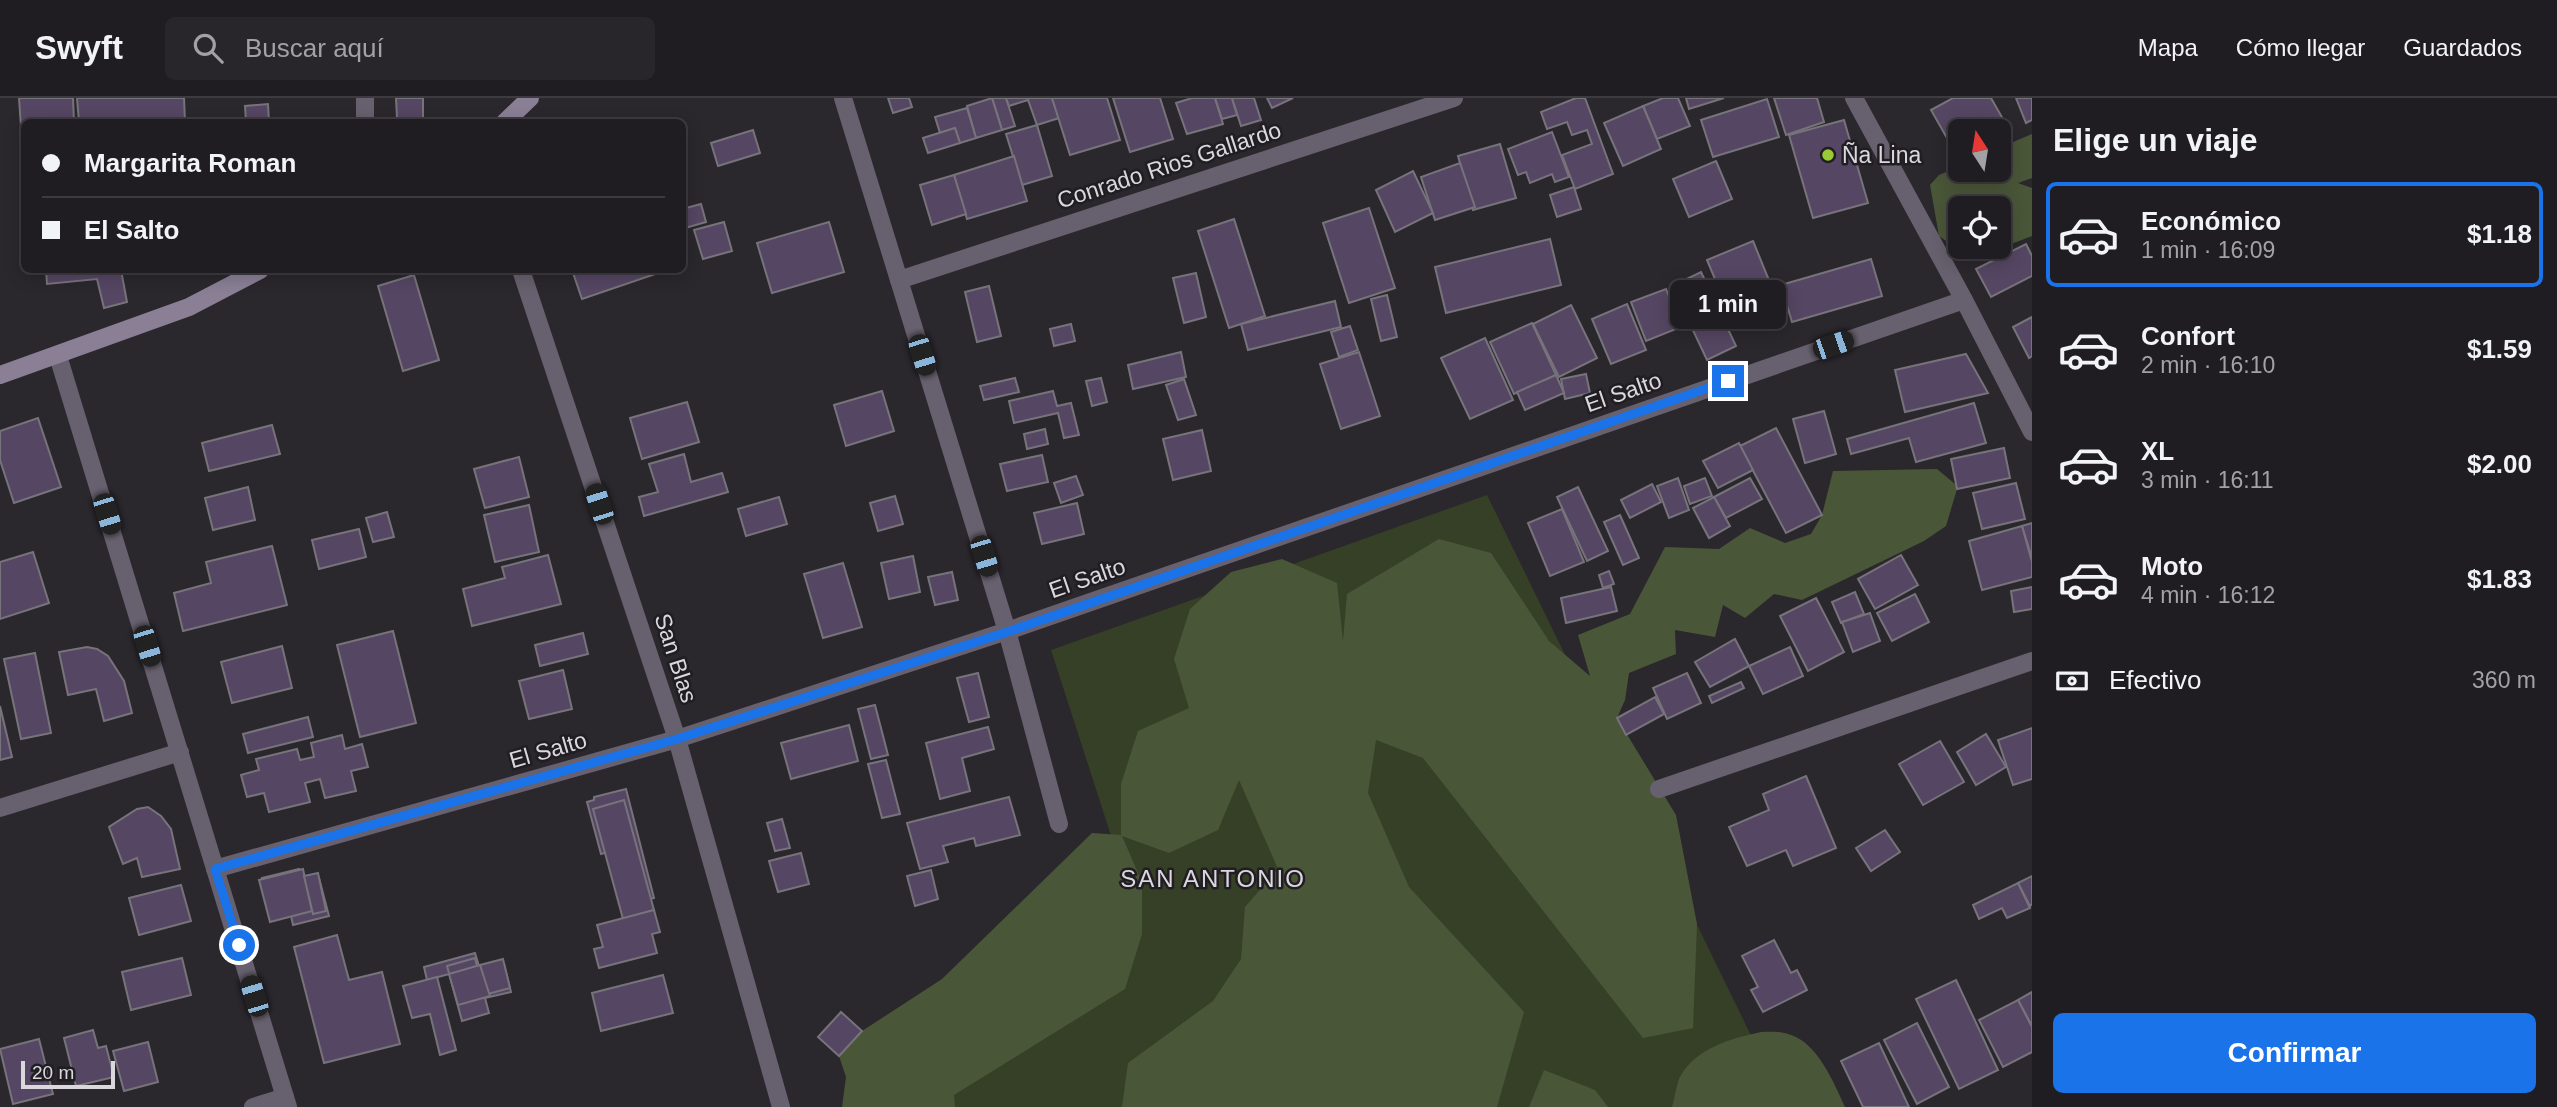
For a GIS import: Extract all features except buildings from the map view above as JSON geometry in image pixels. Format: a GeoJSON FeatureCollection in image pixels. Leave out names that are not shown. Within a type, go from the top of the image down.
{"type":"FeatureCollection","features":[{"type":"Feature","properties":{"kind":"main road"},"geometry":{"type":"LineString","coordinates":[[508,119],[530,98]]}},
{"type":"Feature","properties":{"kind":"main road"},"geometry":{"type":"LineString","coordinates":[[0,375],[189,307],[254,273]]}},
{"type":"Feature","properties":{"kind":"street"},"geometry":{"type":"LineString","coordinates":[[365,98],[365,119]]}},
{"type":"Feature","properties":{"kind":"street"},"geometry":{"type":"LineString","coordinates":[[843,98],[1007,632],[1059,824]]}},
{"type":"Feature","properties":{"kind":"street","name":"Conrado Rios Gallardo"},"geometry":{"type":"LineString","coordinates":[[899,279],[1454,98]]}},
{"type":"Feature","properties":{"kind":"street"},"geometry":{"type":"LineString","coordinates":[[1854,98],[1964,299],[2032,432]]}},
{"type":"Feature","properties":{"kind":"street","name":"San Blas"},"geometry":{"type":"LineString","coordinates":[[522,273],[677,739],[781,1107]]}},
{"type":"Feature","properties":{"kind":"street","name":"El Salto"},"geometry":{"type":"LineString","coordinates":[[215,869],[677,739],[1007,632],[1964,299]]}},
{"type":"Feature","properties":{"kind":"street"},"geometry":{"type":"LineString","coordinates":[[58,356],[287,1102],[253,1107]]}},
{"type":"Feature","properties":{"kind":"street"},"geometry":{"type":"LineString","coordinates":[[1659,789],[2032,661]]}},
{"type":"Feature","properties":{"kind":"street"},"geometry":{"type":"LineString","coordinates":[[0,808],[180,752]]}},
{"type":"Feature","properties":{"kind":"green space"},"geometry":{"type":"Polygon","coordinates":[[[2032,134],[2032,178],[2018,183],[2032,188],[2032,236],[2011,244],[2011,196],[1948,196],[1948,242],[1939,236],[1930,185],[1939,175],[1948,171],[1948,182],[2011,182],[2011,143],[2032,134]]]}},
{"type":"Feature","properties":{"kind":"green space"},"geometry":{"type":"Polygon","coordinates":[[[1937,469],[1955,484],[1957,489],[1946,526],[1924,541],[1802,600],[1774,594],[1745,618],[1723,605],[1715,637],[1675,630],[1676,654],[1629,673],[1625,700],[1617,718],[1676,815],[1697,924],[1693,1028],[1643,1038],[1423,758],[1376,740],[1368,793],[1409,887],[1524,1012],[1497,1107],[1122,1107],[1128,1063],[1213,1001],[1241,959],[1245,907],[1278,869],[1239,780],[1218,830],[1169,853],[1122,836],[1142,882],[1142,934],[1125,989],[954,1095],[955,1107],[842,1107],[846,1077],[839,1056],[862,1031],[942,979],[1092,833],[1121,835],[1121,784],[1138,731],[1189,708],[1174,659],[1190,609],[1231,572],[1282,559],[1337,583],[1343,641],[1347,594],[1439,539],[1491,553],[1549,641],[1590,676],[1578,635],[1630,614],[1665,547],[1719,549],[1750,528],[1785,543],[1811,534],[1822,515],[1833,471],[1937,469]]]}},
{"type":"Feature","properties":{"kind":"green space"},"geometry":{"type":"Polygon","coordinates":[[[1487,495],[1786,1107],[855,1107],[1115,848],[1051,650],[1487,495]]]}},
{"type":"Feature","properties":{"kind":"green space"},"geometry":{"type":"Polygon","coordinates":[[[1761,1032],[1785,1033],[1808,1045],[1823,1064],[1845,1107],[1672,1107],[1681,1075],[1696,1058],[1727,1041],[1761,1032]]]}},
{"type":"Feature","properties":{"kind":"green space"},"geometry":{"type":"Polygon","coordinates":[[[1544,1070],[1595,1090],[1608,1107],[1529,1107],[1544,1070]]]}},
{"type":"Feature","properties":{"kind":"place","name":"Ña Lina"},"geometry":{"type":"Point","coordinates":[1828,155]}},
{"type":"Feature","properties":{"kind":"district","name":"SAN ANTONIO"},"geometry":{"type":"Point","coordinates":[1213,878]}},
{"type":"Feature","properties":{"kind":"route"},"geometry":{"type":"LineString","coordinates":[[239,945],[215,869],[677,739],[1007,632],[1728,381]]}}]}
